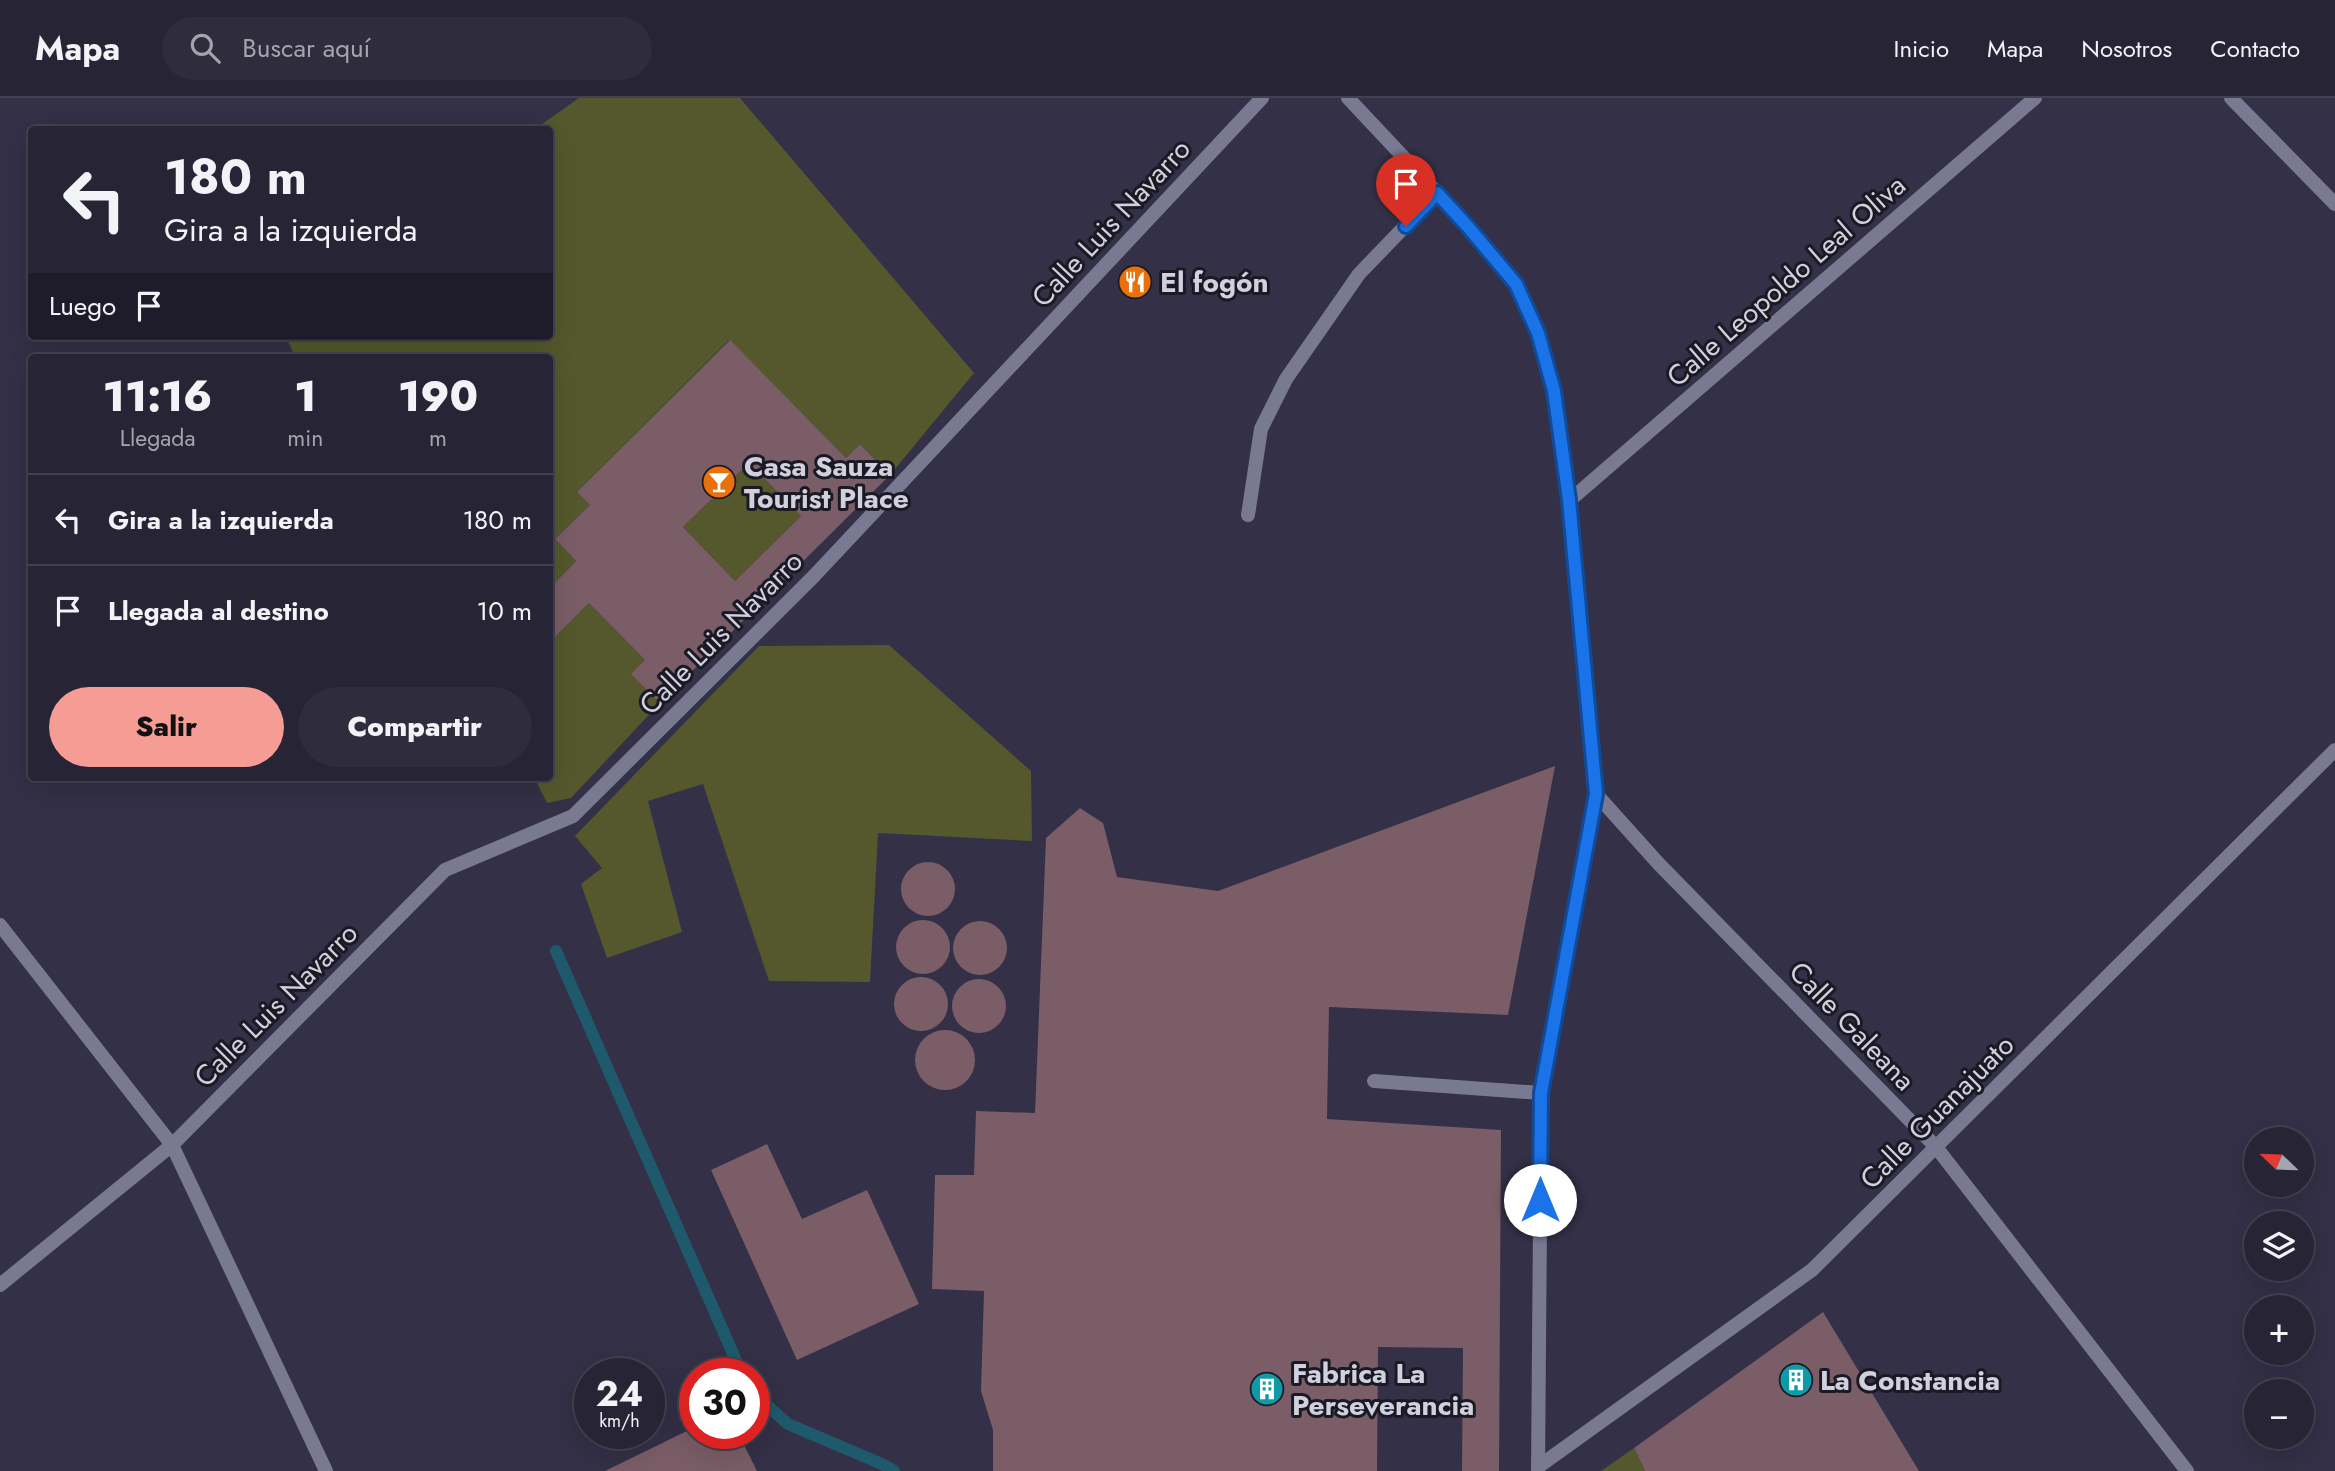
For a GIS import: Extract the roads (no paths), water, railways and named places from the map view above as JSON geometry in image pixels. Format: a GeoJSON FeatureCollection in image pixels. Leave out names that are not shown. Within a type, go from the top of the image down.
{"type":"FeatureCollection","features":[{"type":"Feature","properties":{"kind":"street","name":"Calle Luis Navarro"},"geometry":{"type":"LineString","coordinates":[[0,1285],[172,1145],[445,870],[573,816],[814,576],[1262,98]]}},
{"type":"Feature","properties":{"kind":"street"},"geometry":{"type":"LineString","coordinates":[[1348,98],[1469,228],[1516,284],[1538,333],[1554,391],[1569,500],[1596,794],[1541,1093],[1538,1469]]}},
{"type":"Feature","properties":{"kind":"street","name":"Calle Leopoldo Leal Oliva"},"geometry":{"type":"LineString","coordinates":[[1569,500],[2035,98]]}},
{"type":"Feature","properties":{"kind":"street"},"geometry":{"type":"LineString","coordinates":[[2231,98],[2335,204]]}},
{"type":"Feature","properties":{"kind":"street"},"geometry":{"type":"LineString","coordinates":[[1248,515],[1261,429],[1286,379],[1359,275],[1437,193]]}},
{"type":"Feature","properties":{"kind":"street","name":"Calle Guanajuato"},"geometry":{"type":"LineString","coordinates":[[1538,1469],[1812,1270],[2335,750]]}},
{"type":"Feature","properties":{"kind":"street","name":"Calle Galeana"},"geometry":{"type":"LineString","coordinates":[[1596,794],[1658,863],[1936,1147],[2187,1471]]}},
{"type":"Feature","properties":{"kind":"street"},"geometry":{"type":"LineString","coordinates":[[0,925],[172,1145],[326,1471]]}},
{"type":"Feature","properties":{"kind":"street"},"geometry":{"type":"LineString","coordinates":[[1374,1081],[1541,1093]]}},
{"type":"Feature","properties":{"kind":"waterway"},"geometry":{"type":"LineString","coordinates":[[556,951],[735,1358]]}},
{"type":"Feature","properties":{"kind":"waterway"},"geometry":{"type":"LineString","coordinates":[[770,1408],[788,1424],[894,1471]]}},
{"type":"Feature","properties":{"kind":"place","name":"El fogón"},"geometry":{"type":"Point","coordinates":[1135,282]}},
{"type":"Feature","properties":{"kind":"place","name":"Casa Sauza Tourist Place"},"geometry":{"type":"Point","coordinates":[719,482]}},
{"type":"Feature","properties":{"kind":"place","name":"La Constancia"},"geometry":{"type":"Point","coordinates":[1796,1380]}},
{"type":"Feature","properties":{"kind":"place","name":"Fabrica La Perseverancia"},"geometry":{"type":"Point","coordinates":[1267,1389]}}]}
